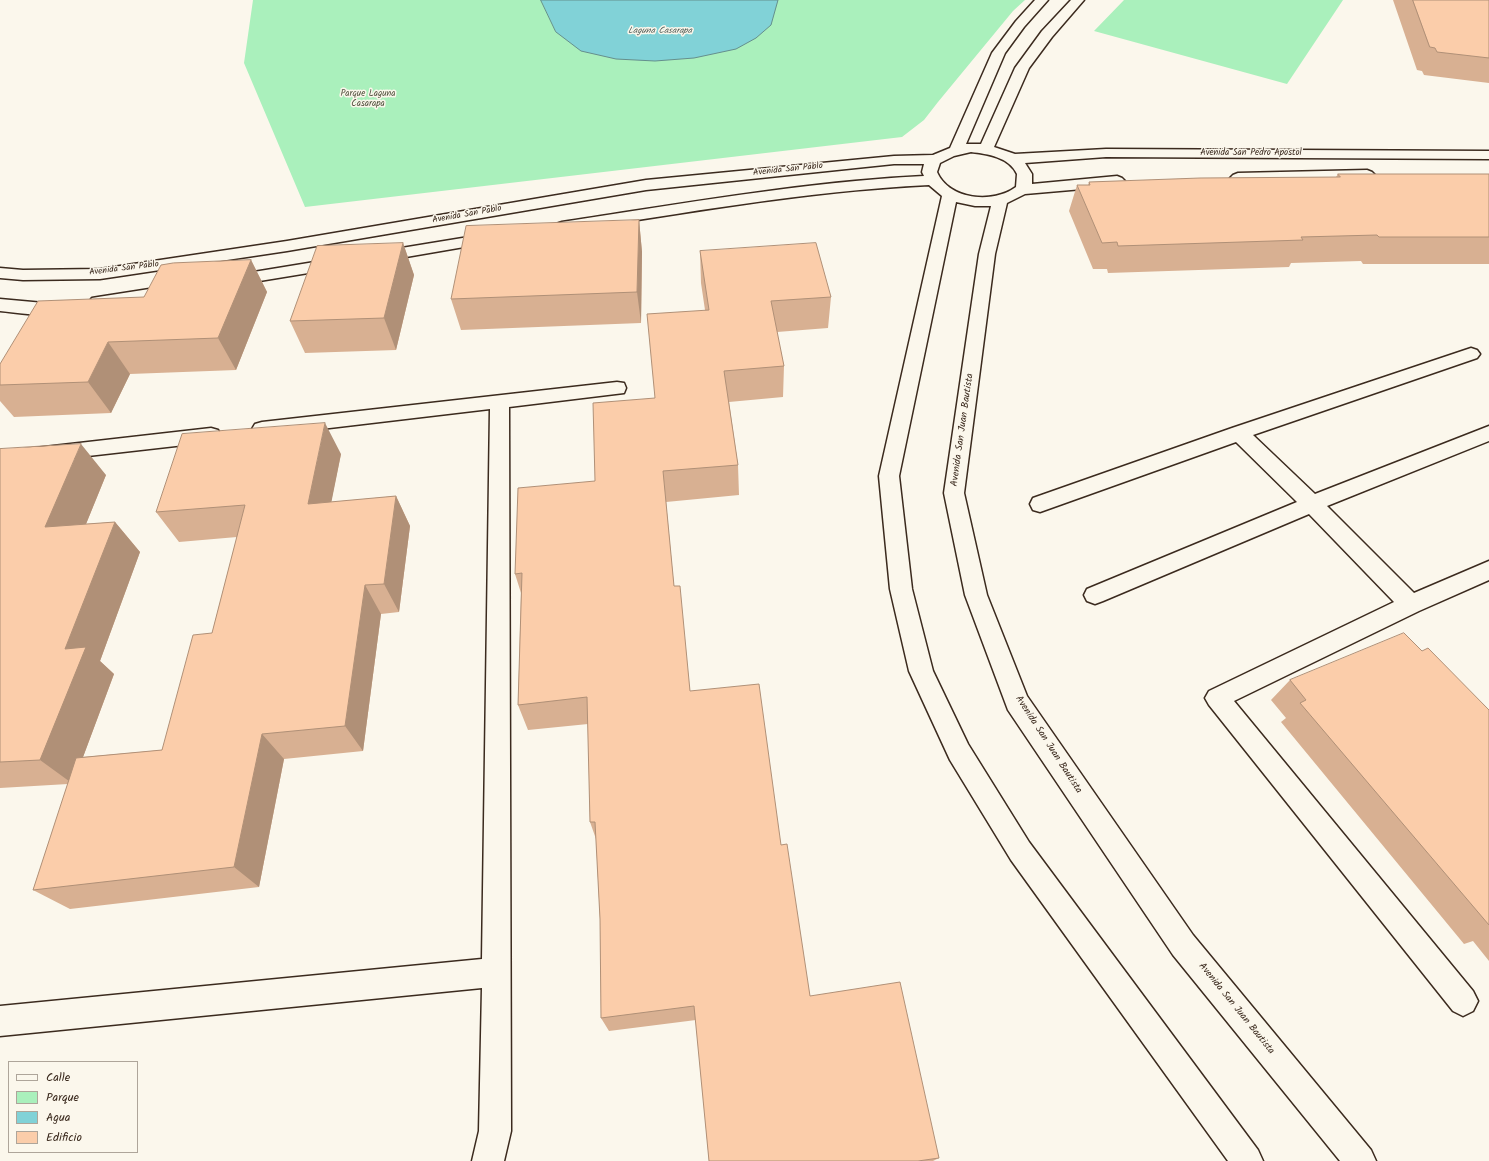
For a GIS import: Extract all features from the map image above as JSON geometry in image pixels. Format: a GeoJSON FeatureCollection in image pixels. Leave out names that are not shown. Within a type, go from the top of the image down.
{"type":"FeatureCollection","features":[{"type":"Feature","properties":{"kind":"street"},"geometry":{"type":"LineString","coordinates":[[956,150],[999,53],[1020,24],[1042,0]]}},
{"type":"Feature","properties":{"kind":"street"},"geometry":{"type":"LineString","coordinates":[[986,149],[1022,68],[1048,34],[1078,0]]}},
{"type":"Feature","properties":{"kind":"street"},"geometry":{"type":"LineString","coordinates":[[550,229],[763,196],[869,183],[941,187],[962,198],[981,201],[1000,200],[1012,196],[1021,190],[1026,182],[1025,174],[1021,166],[1012,159],[1000,153],[986,149],[971,148],[945,153],[936,159],[931,165],[930,172],[941,187],[889,476],[901,589],[920,671],[959,752],[1020,851],[1247,1161]]}},
{"type":"Feature","properties":{"kind":"street","name":"Avenida San Pedro Apostol"},"geometry":{"type":"LineString","coordinates":[[1012,159],[1106,152],[1489,155]]}},
{"type":"Feature","properties":{"kind":"street","name":"Avenida San Pablo"},"geometry":{"type":"LineString","coordinates":[[9,296],[100,274],[287,246],[646,185],[886,161],[936,159]]}},
{"type":"Feature","properties":{"kind":"street"},"geometry":{"type":"LineString","coordinates":[[1223,178],[1378,175]]}},
{"type":"Feature","properties":{"kind":"street"},"geometry":{"type":"LineString","coordinates":[[1021,190],[1097,182],[1129,181]]}},
{"type":"Feature","properties":{"kind":"street","name":"Avenida San Juan Bautista"},"geometry":{"type":"LineString","coordinates":[[1000,200],[987,254],[954,493],[979,602],[1018,702],[1031,722],[1183,944],[1360,1161]]}},
{"type":"Feature","properties":{"kind":"street"},"geometry":{"type":"LineString","coordinates":[[214,284],[511,235]]}},
{"type":"Feature","properties":{"kind":"street","name":"Avenida San Pablo"},"geometry":{"type":"LineString","coordinates":[[0,272],[9,296]]}},
{"type":"Feature","properties":{"kind":"street","name":"Avenida San Pablo"},"geometry":{"type":"LineString","coordinates":[[9,296],[57,309],[190,288]]}},
{"type":"Feature","properties":{"kind":"street"},"geometry":{"type":"LineString","coordinates":[[45,329],[57,309]]}},
{"type":"Feature","properties":{"kind":"street"},"geometry":{"type":"LineString","coordinates":[[1040,504],[1238,433],[1471,354]]}},
{"type":"Feature","properties":{"kind":"street"},"geometry":{"type":"LineString","coordinates":[[0,459],[618,388]]}},
{"type":"Feature","properties":{"kind":"street"},"geometry":{"type":"LineString","coordinates":[[488,1161],[495,1131],[500,402]]}},
{"type":"Feature","properties":{"kind":"street"},"geometry":{"type":"LineString","coordinates":[[1095,595],[1489,432]]}},
{"type":"Feature","properties":{"kind":"street"},"geometry":{"type":"LineString","coordinates":[[1238,433],[1312,504],[1411,604]]}},
{"type":"Feature","properties":{"kind":"street"},"geometry":{"type":"LineString","coordinates":[[1463,1002],[1217,698],[1411,604],[1488,572]]}},
{"type":"Feature","properties":{"kind":"street"},"geometry":{"type":"LineString","coordinates":[[0,1021],[496,972]]}},
{"type":"Feature","properties":{"kind":"green space","name":"Parque Laguna Casarapa"},"geometry":{"type":"Polygon","coordinates":[[[253,0],[1025,0],[1013,11],[924,120],[902,137],[305,207],[244,63],[253,0]]]}},
{"type":"Feature","properties":{"kind":"green space"},"geometry":{"type":"Polygon","coordinates":[[[1124,0],[1343,0],[1287,84],[1094,31],[1124,0]]]}},
{"type":"Feature","properties":{"kind":"water","name":"Laguna Casarapa"},"geometry":{"type":"Polygon","coordinates":[[[541,0],[778,0],[771,25],[756,38],[736,49],[694,58],[655,61],[616,59],[581,51],[556,32],[541,0]]]}},
{"type":"Feature","properties":{"kind":"building"},"geometry":{"type":"Polygon","coordinates":[[[1413,0],[1489,0],[1489,58],[1437,52],[1435,48],[1430,47],[1413,0]]]}},
{"type":"Feature","properties":{"kind":"building"},"geometry":{"type":"Polygon","coordinates":[[[1338,174],[1489,174],[1489,237],[1379,237],[1377,235],[1301,237],[1303,240],[1118,246],[1117,242],[1102,243],[1077,185],[1090,185],[1089,182],[1200,178],[1340,177],[1338,174]]]}},
{"type":"Feature","properties":{"kind":"building"},"geometry":{"type":"Polygon","coordinates":[[[639,220],[637,292],[451,299],[466,226],[639,220]]]}},
{"type":"Feature","properties":{"kind":"building"},"geometry":{"type":"Polygon","coordinates":[[[403,243],[384,318],[290,321],[317,246],[403,243]]]}},
{"type":"Feature","properties":{"kind":"building"},"geometry":{"type":"Polygon","coordinates":[[[816,243],[831,297],[771,301],[784,366],[724,371],[738,465],[663,471],[674,586],[680,586],[690,691],[759,684],[781,845],[787,844],[810,996],[900,982],[939,1158],[918,1161],[709,1161],[694,1006],[601,1018],[600,919],[595,822],[590,822],[587,697],[518,705],[522,573],[515,574],[518,488],[595,481],[593,403],[655,398],[647,314],[709,310],[700,251],[816,243]]]}},
{"type":"Feature","properties":{"kind":"building"},"geometry":{"type":"Polygon","coordinates":[[[251,260],[218,338],[108,342],[88,382],[0,385],[0,364],[38,301],[144,297],[161,265],[173,263],[251,260]]]}},
{"type":"Feature","properties":{"kind":"building"},"geometry":{"type":"Polygon","coordinates":[[[325,423],[308,504],[396,496],[384,584],[365,585],[345,726],[262,734],[234,867],[33,890],[76,758],[162,750],[193,635],[212,633],[245,505],[156,512],[182,434],[325,423]]]}},
{"type":"Feature","properties":{"kind":"building"},"geometry":{"type":"Polygon","coordinates":[[[81,444],[45,527],[115,522],[65,649],[86,647],[40,760],[0,762],[0,449],[81,444]]]}},
{"type":"Feature","properties":{"kind":"building"},"geometry":{"type":"Polygon","coordinates":[[[1404,633],[1422,651],[1428,648],[1489,710],[1489,925],[1300,703],[1306,700],[1290,680],[1404,633]]]}}]}
